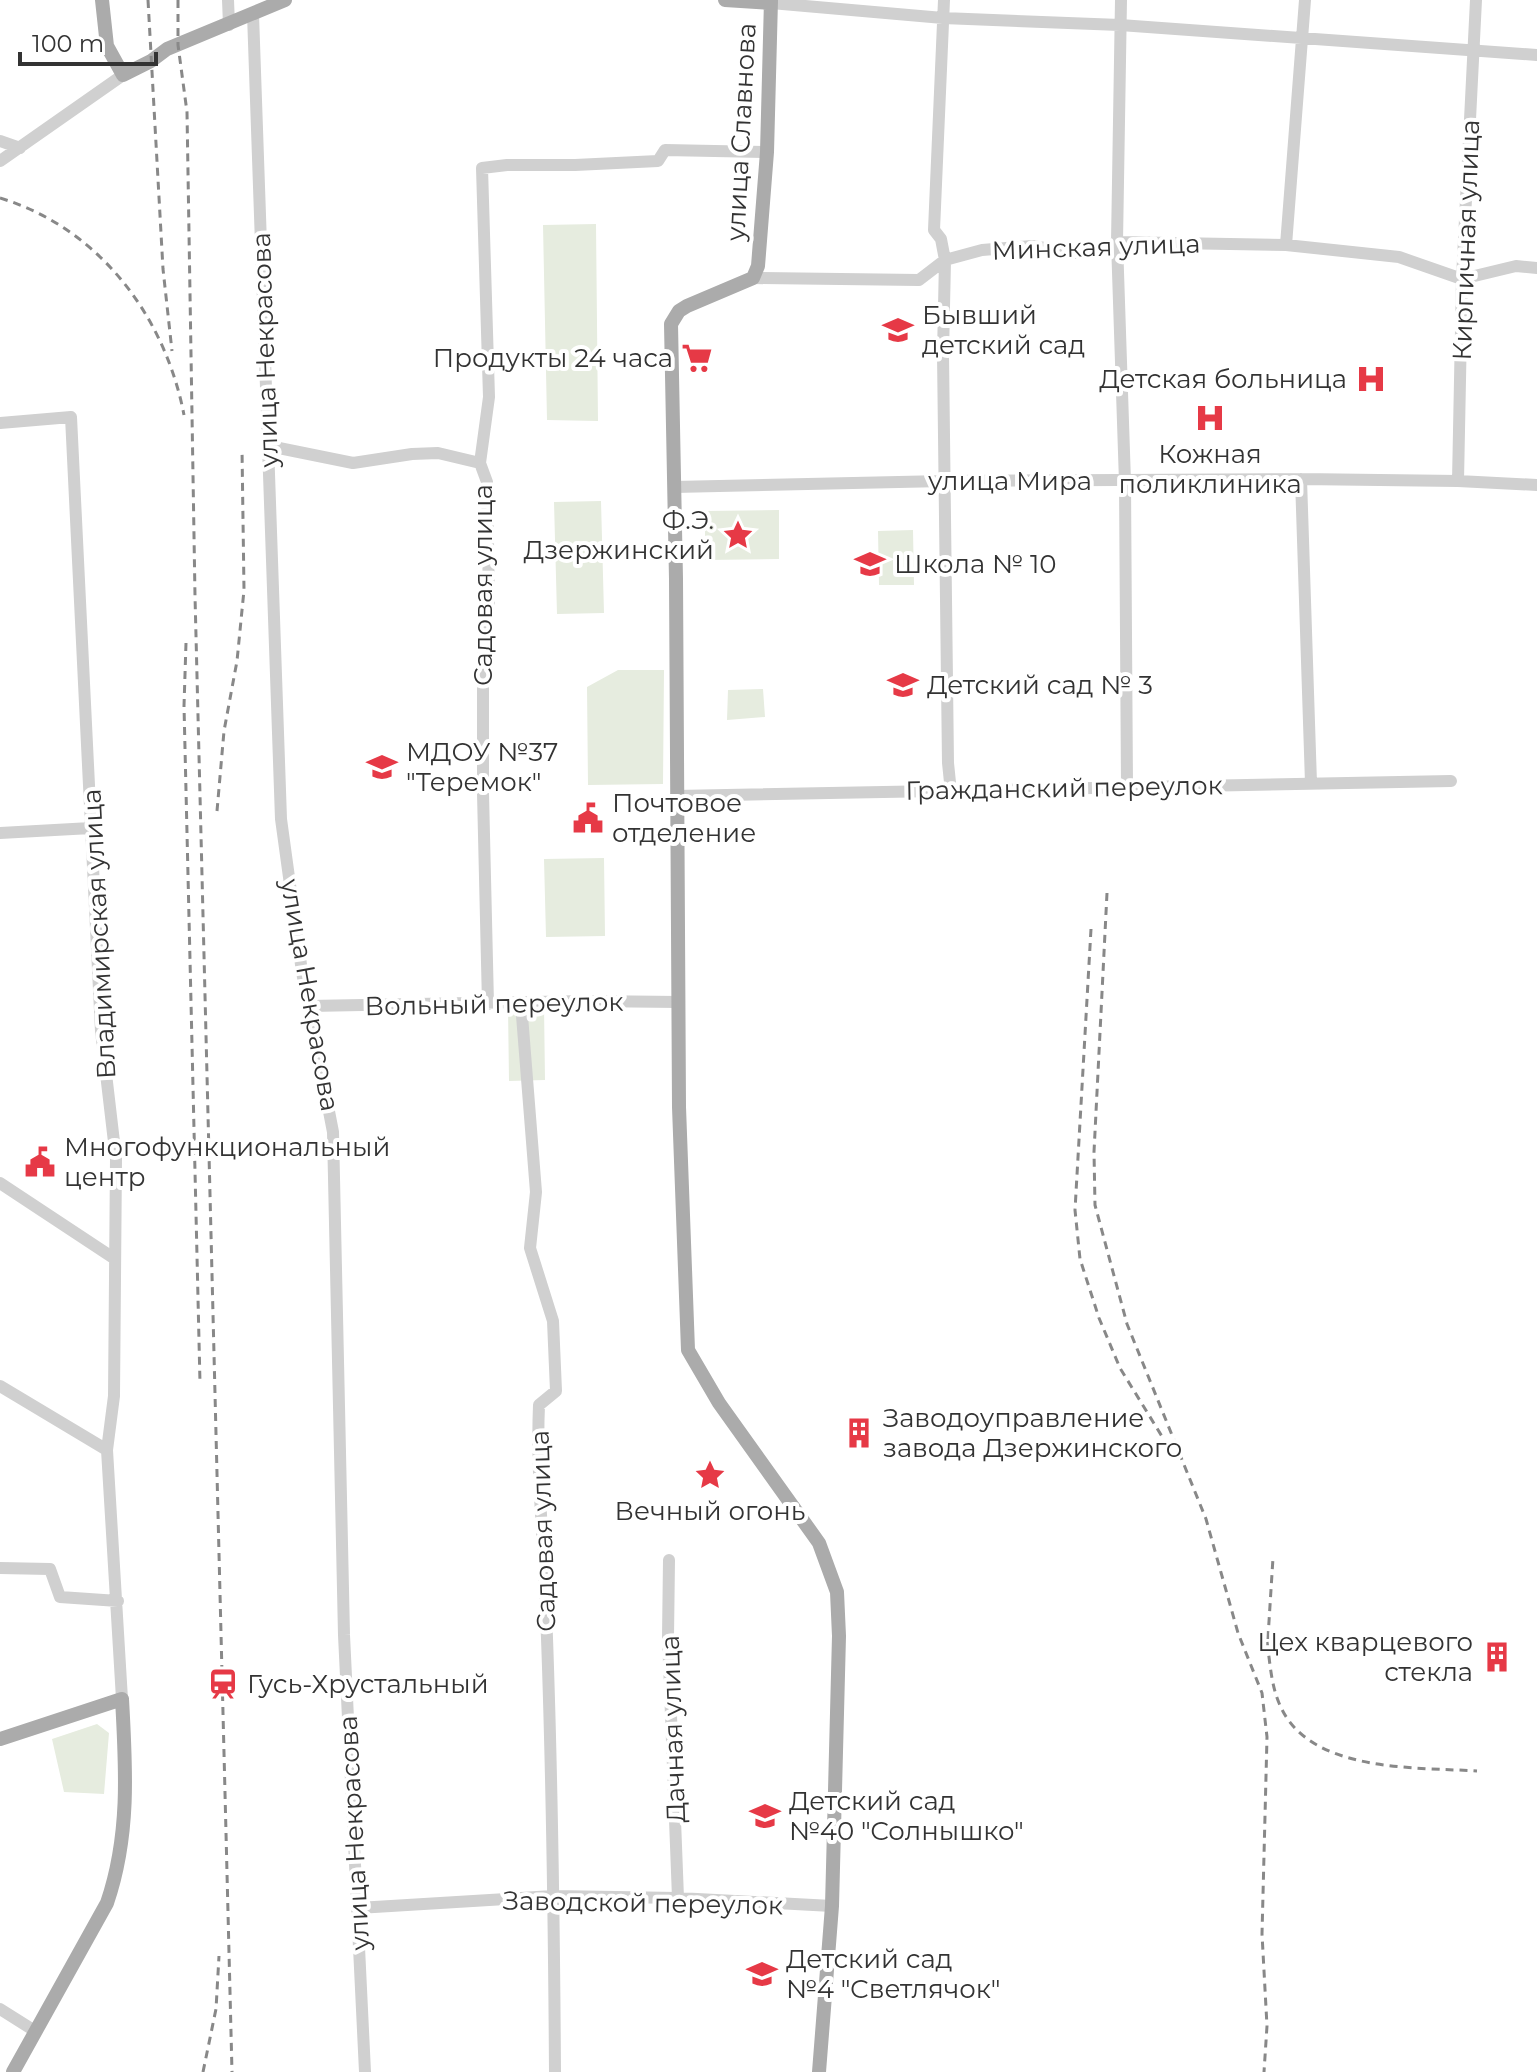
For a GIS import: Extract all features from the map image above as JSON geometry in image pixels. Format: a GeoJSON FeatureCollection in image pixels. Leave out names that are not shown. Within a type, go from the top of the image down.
{"type":"FeatureCollection","features":[{"type":"Feature","properties":{"kind":"main road"},"geometry":{"type":"LineString","coordinates":[[101,0],[107,46],[123,75],[167,49],[285,0]]}},
{"type":"Feature","properties":{"kind":"main road"},"geometry":{"type":"LineString","coordinates":[[725,0],[771,1]]}},
{"type":"Feature","properties":{"kind":"main road","name":"улица Славнова"},"geometry":{"type":"LineString","coordinates":[[755,272],[767,152],[771,1]]}},
{"type":"Feature","properties":{"kind":"main road"},"geometry":{"type":"LineString","coordinates":[[755,272],[687,306],[679,311],[671,324],[681,1161],[688,1350],[719,1403],[819,1543],[837,1592],[839,1636],[832,1906],[819,2072]]}},
{"type":"Feature","properties":{"kind":"main road"},"geometry":{"type":"LineString","coordinates":[[0,1739],[122,1699],[126,1808],[115,1879],[107,1903],[13,2072]]}},
{"type":"Feature","properties":{"kind":"street"},"geometry":{"type":"LineString","coordinates":[[228,0],[229,25]]}},
{"type":"Feature","properties":{"kind":"street"},"geometry":{"type":"LineString","coordinates":[[944,0],[934,230],[941,239],[945,260],[944,481],[951,792]]}},
{"type":"Feature","properties":{"kind":"street"},"geometry":{"type":"LineString","coordinates":[[1121,0],[1117,242],[1125,482],[1127,786]]}},
{"type":"Feature","properties":{"kind":"street"},"geometry":{"type":"LineString","coordinates":[[1286,245],[1305,0]]}},
{"type":"Feature","properties":{"kind":"street","name":"Кирпичная улица"},"geometry":{"type":"LineString","coordinates":[[1458,481],[1462,279],[1476,0]]}},
{"type":"Feature","properties":{"kind":"street"},"geometry":{"type":"LineString","coordinates":[[771,1],[943,18],[1120,25],[1537,55]]}},
{"type":"Feature","properties":{"kind":"street","name":"улица Некрасова"},"geometry":{"type":"LineString","coordinates":[[253,14],[281,819],[302,972],[333,1132],[344,1635],[365,2072]]}},
{"type":"Feature","properties":{"kind":"street"},"geometry":{"type":"LineString","coordinates":[[0,161],[123,75]]}},
{"type":"Feature","properties":{"kind":"street"},"geometry":{"type":"LineString","coordinates":[[0,141],[20,148]]}},
{"type":"Feature","properties":{"kind":"street","name":"Садовая улица"},"geometry":{"type":"LineString","coordinates":[[488,1004],[483,660],[489,601],[487,482],[480,463],[489,397],[482,168],[658,161],[665,150],[767,152]]}},
{"type":"Feature","properties":{"kind":"street","name":"Минская улица"},"geometry":{"type":"LineString","coordinates":[[755,272],[919,280],[945,260],[982,250],[1032,246],[1076,253],[1117,242],[1286,245],[1399,257],[1462,279]]}},
{"type":"Feature","properties":{"kind":"street"},"geometry":{"type":"LineString","coordinates":[[1462,279],[1516,266],[1537,268]]}},
{"type":"Feature","properties":{"kind":"street","name":"Владимирская улица"},"geometry":{"type":"LineString","coordinates":[[0,423],[71,417],[101,1031],[116,1159],[114,1396],[107,1450],[118,1601]]}},
{"type":"Feature","properties":{"kind":"street"},"geometry":{"type":"LineString","coordinates":[[269,446],[353,463],[438,453],[480,463]]}},
{"type":"Feature","properties":{"kind":"street"},"geometry":{"type":"LineString","coordinates":[[1301,479],[1311,783]]}},
{"type":"Feature","properties":{"kind":"street","name":"улица Мира"},"geometry":{"type":"LineString","coordinates":[[674,487],[944,481],[1301,479],[1537,485]]}},
{"type":"Feature","properties":{"kind":"street","name":"Гражданский переулок"},"geometry":{"type":"LineString","coordinates":[[676,796],[1451,781]]}},
{"type":"Feature","properties":{"kind":"street"},"geometry":{"type":"LineString","coordinates":[[0,833],[91,828]]}},
{"type":"Feature","properties":{"kind":"street","name":"Вольный переулок"},"geometry":{"type":"LineString","coordinates":[[309,1006],[679,1002]]}},
{"type":"Feature","properties":{"kind":"street","name":"Садовая улица"},"geometry":{"type":"LineString","coordinates":[[521,1003],[536,1192],[530,1248],[553,1321],[556,1391],[539,1405],[537,1457],[546,1609],[555,2072]]}},
{"type":"Feature","properties":{"kind":"street"},"geometry":{"type":"LineString","coordinates":[[0,1183],[115,1259]]}},
{"type":"Feature","properties":{"kind":"street"},"geometry":{"type":"LineString","coordinates":[[0,1386],[107,1450]]}},
{"type":"Feature","properties":{"kind":"street","name":"Дачная улица"},"geometry":{"type":"LineString","coordinates":[[669,1560],[668,1637],[678,1898]]}},
{"type":"Feature","properties":{"kind":"street"},"geometry":{"type":"LineString","coordinates":[[0,1568],[50,1569],[60,1597],[118,1601],[122,1699]]}},
{"type":"Feature","properties":{"kind":"street","name":"Заводской переулок"},"geometry":{"type":"LineString","coordinates":[[358,1908],[553,1896],[678,1898],[832,1906]]}},
{"type":"Feature","properties":{"kind":"street"},"geometry":{"type":"LineString","coordinates":[[0,2009],[35,2031]]}},
{"type":"Feature","properties":{"kind":"shaded area"},"geometry":{"type":"Polygon","coordinates":[[[596,224],[598,421],[547,420],[543,225],[596,224]]]}},
{"type":"Feature","properties":{"kind":"shaded area"},"geometry":{"type":"Polygon","coordinates":[[[601,501],[604,613],[557,614],[554,502],[601,501]]]}},
{"type":"Feature","properties":{"kind":"shaded area"},"geometry":{"type":"Polygon","coordinates":[[[779,510],[779,559],[705,560],[705,511],[779,510]]]}},
{"type":"Feature","properties":{"kind":"shaded area"},"geometry":{"type":"Polygon","coordinates":[[[913,530],[914,585],[879,585],[878,531],[913,530]]]}},
{"type":"Feature","properties":{"kind":"shaded area"},"geometry":{"type":"Polygon","coordinates":[[[618,670],[664,670],[663,784],[588,785],[587,687],[618,670]]]}},
{"type":"Feature","properties":{"kind":"shaded area"},"geometry":{"type":"Polygon","coordinates":[[[763,689],[765,717],[727,720],[728,690],[763,689]]]}},
{"type":"Feature","properties":{"kind":"shaded area"},"geometry":{"type":"Polygon","coordinates":[[[604,858],[605,936],[546,937],[544,859],[604,858]]]}},
{"type":"Feature","properties":{"kind":"shaded area"},"geometry":{"type":"Polygon","coordinates":[[[544,1006],[545,1080],[509,1081],[508,1007],[544,1006]]]}},
{"type":"Feature","properties":{"kind":"shaded area"},"geometry":{"type":"Polygon","coordinates":[[[97,1724],[109,1733],[104,1794],[64,1792],[52,1739],[97,1724]]]}},
{"type":"Feature","properties":{"kind":"railway"},"geometry":{"type":"LineString","coordinates":[[148,0],[163,269],[172,351]]}},
{"type":"Feature","properties":{"kind":"railway"},"geometry":{"type":"LineString","coordinates":[[178,0],[178,45],[187,112],[195,596],[232,2072]]}},
{"type":"Feature","properties":{"kind":"railway"},"geometry":{"type":"LineString","coordinates":[[0,198],[36,212],[68,231],[97,254],[122,281],[144,311],[161,344],[175,378],[184,415]]}},
{"type":"Feature","properties":{"kind":"railway"},"geometry":{"type":"LineString","coordinates":[[217,811],[224,731],[237,661],[244,590],[242,449]]}},
{"type":"Feature","properties":{"kind":"railway"},"geometry":{"type":"LineString","coordinates":[[186,643],[184,706],[200,1383]]}},
{"type":"Feature","properties":{"kind":"railway"},"geometry":{"type":"LineString","coordinates":[[1107,893],[1094,1152],[1095,1205],[1127,1324],[1206,1519],[1238,1633],[1262,1693],[1267,1737],[1262,1934],[1267,2026],[1264,2072]]}},
{"type":"Feature","properties":{"kind":"railway"},"geometry":{"type":"LineString","coordinates":[[1091,929],[1075,1210],[1080,1259],[1099,1318],[1120,1368],[1166,1443]]}},
{"type":"Feature","properties":{"kind":"railway"},"geometry":{"type":"LineString","coordinates":[[1267,1653],[1273,1558]]}},
{"type":"Feature","properties":{"kind":"railway"},"geometry":{"type":"LineString","coordinates":[[1267,1642],[1272,1681],[1279,1703],[1293,1726],[1313,1743],[1365,1762],[1477,1771]]}},
{"type":"Feature","properties":{"kind":"railway"},"geometry":{"type":"LineString","coordinates":[[203,2072],[216,2009],[219,1956]]}},
{"type":"Feature","properties":{"kind":"place","name":"Бывший детский сад"},"geometry":{"type":"Point","coordinates":[898,330]}},
{"type":"Feature","properties":{"kind":"place","name":"Продукты 24 часа"},"geometry":{"type":"Point","coordinates":[697,358]}},
{"type":"Feature","properties":{"kind":"place","name":"Детская больница"},"geometry":{"type":"Point","coordinates":[1371,379]}},
{"type":"Feature","properties":{"kind":"place","name":"Кожная поликлиника"},"geometry":{"type":"Point","coordinates":[1210,418]}},
{"type":"Feature","properties":{"kind":"place","name":"Ф.Э. Дзержинский"},"geometry":{"type":"Point","coordinates":[738,535]}},
{"type":"Feature","properties":{"kind":"place","name":"Школа № 10"},"geometry":{"type":"Point","coordinates":[870,564]}},
{"type":"Feature","properties":{"kind":"place","name":"Детский сад № 3"},"geometry":{"type":"Point","coordinates":[903,685]}},
{"type":"Feature","properties":{"kind":"place","name":"МДОУ №37 \"Теремок\""},"geometry":{"type":"Point","coordinates":[382,767]}},
{"type":"Feature","properties":{"kind":"place","name":"Почтовое отделение"},"geometry":{"type":"Point","coordinates":[588,818]}},
{"type":"Feature","properties":{"kind":"place","name":"Многофункциональный центр"},"geometry":{"type":"Point","coordinates":[40,1162]}},
{"type":"Feature","properties":{"kind":"place","name":"Заводоуправление завода Дзержинского"},"geometry":{"type":"Point","coordinates":[859,1433]}},
{"type":"Feature","properties":{"kind":"place","name":"Вечный огонь"},"geometry":{"type":"Point","coordinates":[710,1475]}},
{"type":"Feature","properties":{"kind":"place","name":"Цех кварцевого стекла"},"geometry":{"type":"Point","coordinates":[1497,1657]}},
{"type":"Feature","properties":{"kind":"place","name":"Гусь-Хрустальный"},"geometry":{"type":"Point","coordinates":[223,1684]}},
{"type":"Feature","properties":{"kind":"place","name":"Детский сад №40 \"Солнышко\""},"geometry":{"type":"Point","coordinates":[765,1816]}},
{"type":"Feature","properties":{"kind":"place","name":"Детский сад №4 \"Светлячок\""},"geometry":{"type":"Point","coordinates":[762,1974]}}]}
